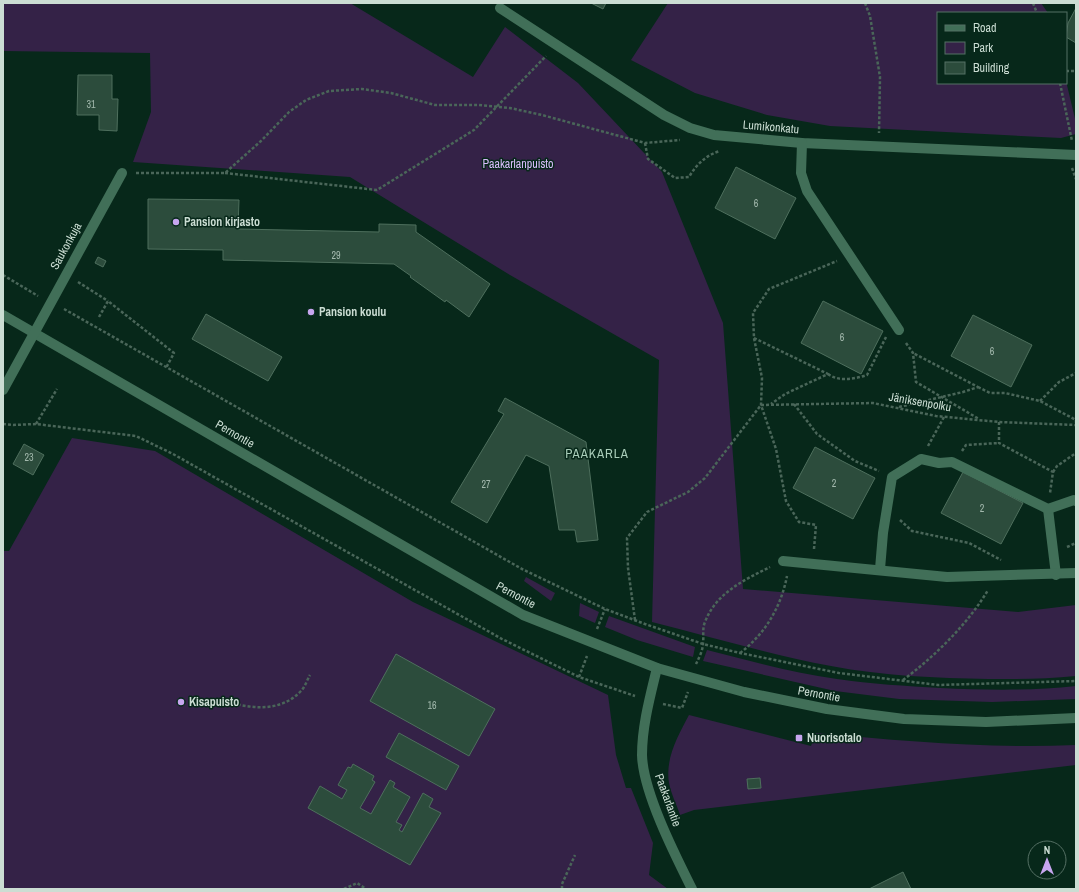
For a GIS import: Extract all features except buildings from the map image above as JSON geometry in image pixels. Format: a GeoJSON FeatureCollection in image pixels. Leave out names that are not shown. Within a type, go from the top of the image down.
{"type":"FeatureCollection","features":[{"type":"Feature","properties":{"kind":"street","name":"Lumikonkatu"},"geometry":{"type":"LineString","coordinates":[[500,8],[558,44],[664,115],[690,128],[714,135],[802,143],[1074,155]]}},
{"type":"Feature","properties":{"kind":"street"},"geometry":{"type":"LineString","coordinates":[[802,143],[801,173],[807,191],[899,330]]}},
{"type":"Feature","properties":{"kind":"street","name":"Saukonkuja"},"geometry":{"type":"LineString","coordinates":[[3,390],[7,377],[34,332],[122,172]]}},
{"type":"Feature","properties":{"kind":"street","name":"Pernontie"},"geometry":{"type":"LineString","coordinates":[[3,315],[165,410],[523,615],[657,668],[744,692],[827,709],[889,717],[986,722],[1076,718]]}},
{"type":"Feature","properties":{"kind":"street"},"geometry":{"type":"LineString","coordinates":[[880,569],[892,477],[921,459],[939,463],[952,462],[1048,509],[1074,500],[1076,501]]}},
{"type":"Feature","properties":{"kind":"street"},"geometry":{"type":"LineString","coordinates":[[1048,509],[1056,574]]}},
{"type":"Feature","properties":{"kind":"street"},"geometry":{"type":"LineString","coordinates":[[786,561],[880,569],[947,577],[1076,573]]}},
{"type":"Feature","properties":{"kind":"street","name":"Paakarlantie"},"geometry":{"type":"LineString","coordinates":[[657,668],[648,701],[643,740],[642,757],[645,776],[674,852],[692,889]]}},
{"type":"Feature","properties":{"kind":"path"},"geometry":{"type":"LineString","coordinates":[[865,3],[870,16],[880,77],[879,147]]}},
{"type":"Feature","properties":{"kind":"path"},"geometry":{"type":"LineString","coordinates":[[122,172],[225,174],[377,190],[474,130],[558,44]]}},
{"type":"Feature","properties":{"kind":"path"},"geometry":{"type":"LineString","coordinates":[[1060,84],[1074,155]]}},
{"type":"Feature","properties":{"kind":"path"},"geometry":{"type":"LineString","coordinates":[[225,174],[261,141],[289,112],[306,100],[329,91],[362,89],[391,93],[435,105],[496,107],[542,115],[645,143],[682,140]]}},
{"type":"Feature","properties":{"kind":"path"},"geometry":{"type":"LineString","coordinates":[[645,143],[648,159],[675,178],[681,179],[689,177],[704,159],[712,154],[726,151]]}},
{"type":"Feature","properties":{"kind":"path"},"geometry":{"type":"LineString","coordinates":[[813,564],[816,525],[799,522],[786,501],[776,449],[761,405],[762,378],[754,338],[753,313],[769,289],[850,256]]}},
{"type":"Feature","properties":{"kind":"path"},"geometry":{"type":"LineString","coordinates":[[3,275],[522,569],[574,595],[635,620],[703,644],[839,673],[938,685],[1076,681]]}},
{"type":"Feature","properties":{"kind":"path"},"geometry":{"type":"LineString","coordinates":[[81,284],[108,301],[174,353],[166,368]]}},
{"type":"Feature","properties":{"kind":"path"},"geometry":{"type":"LineString","coordinates":[[99,316],[108,301]]}},
{"type":"Feature","properties":{"kind":"path"},"geometry":{"type":"LineString","coordinates":[[754,338],[834,378],[854,379],[867,375],[892,320]]}},
{"type":"Feature","properties":{"kind":"path"},"geometry":{"type":"LineString","coordinates":[[899,330],[913,353],[916,382],[940,398],[982,420]]}},
{"type":"Feature","properties":{"kind":"path"},"geometry":{"type":"LineString","coordinates":[[913,353],[990,393],[1005,393],[1040,401],[1076,420],[1076,424]]}},
{"type":"Feature","properties":{"kind":"path"},"geometry":{"type":"LineString","coordinates":[[770,404],[785,394],[828,374]]}},
{"type":"Feature","properties":{"kind":"path"},"geometry":{"type":"LineString","coordinates":[[1040,401],[1059,382],[1076,374]]}},
{"type":"Feature","properties":{"kind":"path"},"geometry":{"type":"LineString","coordinates":[[896,408],[940,398],[978,387]]}},
{"type":"Feature","properties":{"kind":"path"},"geometry":{"type":"LineString","coordinates":[[36,424],[57,388]]}},
{"type":"Feature","properties":{"kind":"path"},"geometry":{"type":"LineString","coordinates":[[794,403],[817,434],[855,460],[892,477]]}},
{"type":"Feature","properties":{"kind":"path","name":"Jäniksenpolku"},"geometry":{"type":"LineString","coordinates":[[761,405],[794,403],[873,403],[944,417],[999,422],[1076,424]]}},
{"type":"Feature","properties":{"kind":"path"},"geometry":{"type":"LineString","coordinates":[[635,620],[628,568],[627,538],[647,512],[688,492],[705,478],[761,405]]}},
{"type":"Feature","properties":{"kind":"path"},"geometry":{"type":"LineString","coordinates":[[921,459],[944,417]]}},
{"type":"Feature","properties":{"kind":"path"},"geometry":{"type":"LineString","coordinates":[[999,422],[999,443]]}},
{"type":"Feature","properties":{"kind":"path"},"geometry":{"type":"LineString","coordinates":[[3,424],[36,424],[136,436],[173,454],[502,639],[579,677],[619,691]]}},
{"type":"Feature","properties":{"kind":"path"},"geometry":{"type":"LineString","coordinates":[[952,462],[966,445],[999,443],[1054,472]]}},
{"type":"Feature","properties":{"kind":"path"},"geometry":{"type":"LineString","coordinates":[[1048,509],[1054,472],[1057,466],[1076,453]]}},
{"type":"Feature","properties":{"kind":"path"},"geometry":{"type":"LineString","coordinates":[[887,508],[912,531],[969,543],[1006,562],[1008,576]]}},
{"type":"Feature","properties":{"kind":"path"},"geometry":{"type":"LineString","coordinates":[[703,644],[702,635],[710,611],[726,591],[750,576],[786,561],[785,587],[771,620],[754,643],[740,653]]}},
{"type":"Feature","properties":{"kind":"path"},"geometry":{"type":"LineString","coordinates":[[902,680],[921,667],[941,648],[981,601],[996,576]]}},
{"type":"Feature","properties":{"kind":"path"},"geometry":{"type":"LineString","coordinates":[[228,702],[246,707],[261,708],[278,705],[290,700],[302,690],[310,675]]}},
{"type":"Feature","properties":{"kind":"path"},"geometry":{"type":"LineString","coordinates":[[562,889],[562,884],[575,855]]}},
{"type":"Feature","properties":{"kind":"path"},"geometry":{"type":"LineString","coordinates":[[344,889],[357,883],[366,889]]}},
{"type":"Feature","properties":{"kind":"green space","name":"Paakarlanpuisto"},"geometry":{"type":"Polygon","coordinates":[[[3,3],[350,3],[473,77],[505,27],[578,83],[662,172],[723,323],[743,589],[1018,612],[1076,605],[1076,676],[988,679],[929,677],[870,672],[786,657],[652,622],[659,360],[510,275],[350,177],[133,162],[151,112],[150,53],[3,51],[3,3]]]}},
{"type":"Feature","properties":{"kind":"green space"},"geometry":{"type":"Polygon","coordinates":[[[668,3],[1041,3],[1047,12],[937,12],[937,84],[1067,84],[1076,123],[1076,134],[1061,138],[830,126],[767,115],[695,93],[631,60],[668,3]]]}},
{"type":"Feature","properties":{"kind":"green space","name":"Kisapuisto"},"geometry":{"type":"Polygon","coordinates":[[[72,438],[155,451],[413,602],[608,695],[616,755],[626,788],[631,788],[653,843],[649,875],[668,889],[3,889],[3,551],[9,551],[72,438]]]}},
{"type":"Feature","properties":{"kind":"green space"},"geometry":{"type":"Polygon","coordinates":[[[526,577],[555,593],[551,601],[524,581],[526,577]]]}},
{"type":"Feature","properties":{"kind":"green space"},"geometry":{"type":"Polygon","coordinates":[[[580,603],[599,612],[595,623],[579,616],[580,603]]]}},
{"type":"Feature","properties":{"kind":"green space"},"geometry":{"type":"Polygon","coordinates":[[[609,616],[695,647],[693,657],[637,640],[605,627],[609,616]]]}},
{"type":"Feature","properties":{"kind":"green space"},"geometry":{"type":"Polygon","coordinates":[[[707,650],[804,673],[876,684],[991,690],[1042,689],[1076,686],[1076,699],[992,702],[899,699],[835,691],[703,661],[707,650]]]}},
{"type":"Feature","properties":{"kind":"green space"},"geometry":{"type":"Polygon","coordinates":[[[689,715],[811,746],[816,733],[978,745],[1076,745],[1076,765],[694,810],[680,815],[671,791],[668,774],[673,748],[689,715]]]}},
{"type":"Feature","properties":{"kind":"place","name":"Pansion kirjasto"},"geometry":{"type":"Point","coordinates":[176,222]}},
{"type":"Feature","properties":{"kind":"place","name":"Pansion koulu"},"geometry":{"type":"Point","coordinates":[311,312]}},
{"type":"Feature","properties":{"kind":"place","name":"Kisapuisto"},"geometry":{"type":"Point","coordinates":[181,702]}},
{"type":"Feature","properties":{"kind":"place","name":"Nuorisotalo"},"geometry":{"type":"Point","coordinates":[799,738]}},
{"type":"Feature","properties":{"kind":"district","name":"PAAKARLA"},"geometry":{"type":"Point","coordinates":[597,453]}}]}
